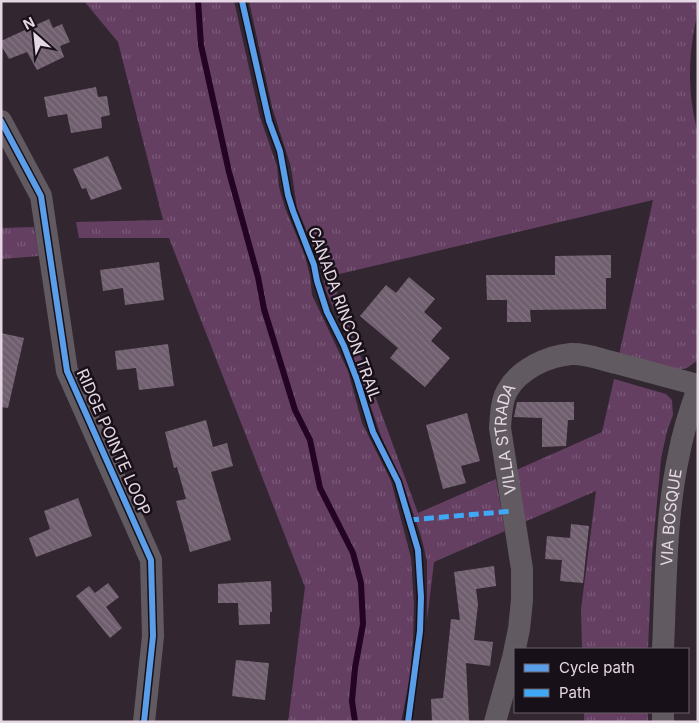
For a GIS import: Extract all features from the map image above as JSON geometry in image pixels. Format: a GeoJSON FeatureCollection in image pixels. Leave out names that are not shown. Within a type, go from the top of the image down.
{"type":"FeatureCollection","features":[{"type":"Feature","properties":{"kind":"street","name":"RIDGE POINTE LOOP"},"geometry":{"type":"LineString","coordinates":[[1,121],[41,196],[67,371],[151,560],[153,636],[144,722]]}},
{"type":"Feature","properties":{"kind":"street","name":"VILLA STRADA"},"geometry":{"type":"LineString","coordinates":[[515,648],[522,600],[522,569],[500,428],[502,407],[507,391],[519,376],[540,362],[554,357],[573,354],[698,386]]}},
{"type":"Feature","properties":{"kind":"street","name":"VIA BOSQUE"},"geometry":{"type":"LineString","coordinates":[[663,648],[667,548],[672,499],[678,456],[686,422],[698,386]]}},
{"type":"Feature","properties":{"kind":"street","name":"VILLA STRADA"},"geometry":{"type":"LineString","coordinates":[[495,722],[514,653]]}},
{"type":"Feature","properties":{"kind":"green space"},"geometry":{"type":"Polygon","coordinates":[[[84,1],[234,1],[260,117],[277,166],[279,187],[285,208],[305,256],[312,295],[348,371],[362,423],[391,481],[411,558],[414,605],[413,640],[410,677],[401,722],[288,722],[305,587],[169,238],[79,238],[76,222],[163,220],[118,42],[84,1]]]}},
{"type":"Feature","properties":{"kind":"green space"},"geometry":{"type":"Polygon","coordinates":[[[249,1],[698,1],[691,48],[690,73],[691,97],[698,133],[698,360],[687,368],[674,371],[619,355],[653,200],[331,276],[418,513],[496,479],[505,531],[434,562],[427,620],[427,561],[421,536],[402,481],[381,436],[348,341],[326,291],[320,262],[297,208],[291,167],[272,107],[249,1]]]}},
{"type":"Feature","properties":{"kind":"green space"},"geometry":{"type":"Polygon","coordinates":[[[34,227],[39,256],[1,259],[1,228],[34,227]]]}},
{"type":"Feature","properties":{"kind":"green space"},"geometry":{"type":"Polygon","coordinates":[[[614,379],[666,394],[672,400],[673,415],[667,431],[661,459],[652,556],[648,648],[582,648],[581,609],[596,491],[522,523],[514,471],[602,432],[614,379]]]}},
{"type":"Feature","properties":{"kind":"green space"},"geometry":{"type":"Polygon","coordinates":[[[584,713],[648,713],[648,722],[584,722],[584,713]]]}},
{"type":"Feature","properties":{"kind":"building"},"geometry":{"type":"Polygon","coordinates":[[[49,19],[53,28],[62,24],[70,42],[60,46],[64,57],[37,70],[27,52],[9,59],[1,45],[1,41],[49,19]]]}},
{"type":"Feature","properties":{"kind":"building"},"geometry":{"type":"Polygon","coordinates":[[[96,87],[98,97],[107,96],[110,115],[101,117],[102,128],[71,133],[67,114],[48,117],[44,97],[96,87]]]}},
{"type":"Feature","properties":{"kind":"building"},"geometry":{"type":"Polygon","coordinates":[[[108,156],[122,189],[91,200],[86,188],[82,189],[73,169],[108,156]]]}},
{"type":"Feature","properties":{"kind":"building"},"geometry":{"type":"Polygon","coordinates":[[[611,255],[611,278],[606,278],[606,309],[530,310],[531,322],[507,322],[507,300],[487,300],[486,275],[555,275],[555,256],[611,255]]]}},
{"type":"Feature","properties":{"kind":"building"},"geometry":{"type":"Polygon","coordinates":[[[159,262],[164,300],[125,305],[123,288],[103,291],[100,270],[159,262]]]}},
{"type":"Feature","properties":{"kind":"building"},"geometry":{"type":"Polygon","coordinates":[[[409,277],[435,299],[424,312],[442,328],[431,341],[450,358],[425,387],[390,358],[398,348],[360,316],[386,285],[396,293],[409,277]]]}},
{"type":"Feature","properties":{"kind":"building"},"geometry":{"type":"Polygon","coordinates":[[[1,333],[24,338],[8,408],[1,407],[1,333]]]}},
{"type":"Feature","properties":{"kind":"building"},"geometry":{"type":"Polygon","coordinates":[[[168,344],[174,386],[139,390],[136,368],[117,370],[115,351],[168,344]]]}},
{"type":"Feature","properties":{"kind":"building"},"geometry":{"type":"Polygon","coordinates":[[[517,402],[574,402],[574,420],[568,420],[566,446],[542,447],[542,418],[514,417],[517,402]]]}},
{"type":"Feature","properties":{"kind":"building"},"geometry":{"type":"Polygon","coordinates":[[[467,413],[480,461],[461,466],[466,483],[443,489],[426,425],[467,413]]]}},
{"type":"Feature","properties":{"kind":"building"},"geometry":{"type":"Polygon","coordinates":[[[206,420],[213,447],[227,443],[233,466],[211,472],[231,540],[190,552],[176,501],[186,499],[177,467],[174,468],[165,432],[206,420]]]}},
{"type":"Feature","properties":{"kind":"building"},"geometry":{"type":"Polygon","coordinates":[[[78,498],[92,536],[36,557],[29,538],[50,529],[44,511],[78,498]]]}},
{"type":"Feature","properties":{"kind":"building"},"geometry":{"type":"Polygon","coordinates":[[[571,524],[589,526],[583,583],[560,581],[562,560],[545,559],[547,536],[570,538],[571,524]]]}},
{"type":"Feature","properties":{"kind":"building"},"geometry":{"type":"Polygon","coordinates":[[[494,566],[496,586],[476,589],[478,604],[474,640],[493,642],[490,666],[466,663],[469,721],[432,722],[431,699],[443,698],[451,619],[460,620],[454,572],[494,566]]]}},
{"type":"Feature","properties":{"kind":"building"},"geometry":{"type":"Polygon","coordinates":[[[271,581],[272,612],[270,612],[270,624],[239,625],[238,603],[218,603],[218,584],[271,581]]]}},
{"type":"Feature","properties":{"kind":"building"},"geometry":{"type":"Polygon","coordinates":[[[108,583],[119,597],[106,607],[122,628],[110,638],[76,596],[89,586],[95,593],[108,583]]]}},
{"type":"Feature","properties":{"kind":"building"},"geometry":{"type":"Polygon","coordinates":[[[236,660],[269,663],[265,700],[232,696],[236,660]]]}},
{"type":"Feature","properties":{"kind":"waterway"},"geometry":{"type":"LineString","coordinates":[[198,1],[201,45],[229,172],[258,277],[264,309],[295,410],[310,440],[320,488],[353,553],[361,583],[363,624],[355,668],[352,701],[355,722]]}},
{"type":"Feature","properties":{"kind":"marked path"},"geometry":{"type":"LineString","coordinates":[[409,520],[513,511]]}},
{"type":"Feature","properties":{"kind":"cycle path","name":"CANADA RINCON TRAIL"},"geometry":{"type":"LineString","coordinates":[[242,1],[269,121],[280,151],[293,211],[314,265],[327,312],[344,346],[357,380],[373,432],[398,482],[418,550],[421,597],[420,631],[408,722]]}},
{"type":"Feature","properties":{"kind":"cycle path"},"geometry":{"type":"LineString","coordinates":[[1,121],[41,196],[67,371],[151,560],[153,636],[144,722]]}}]}
